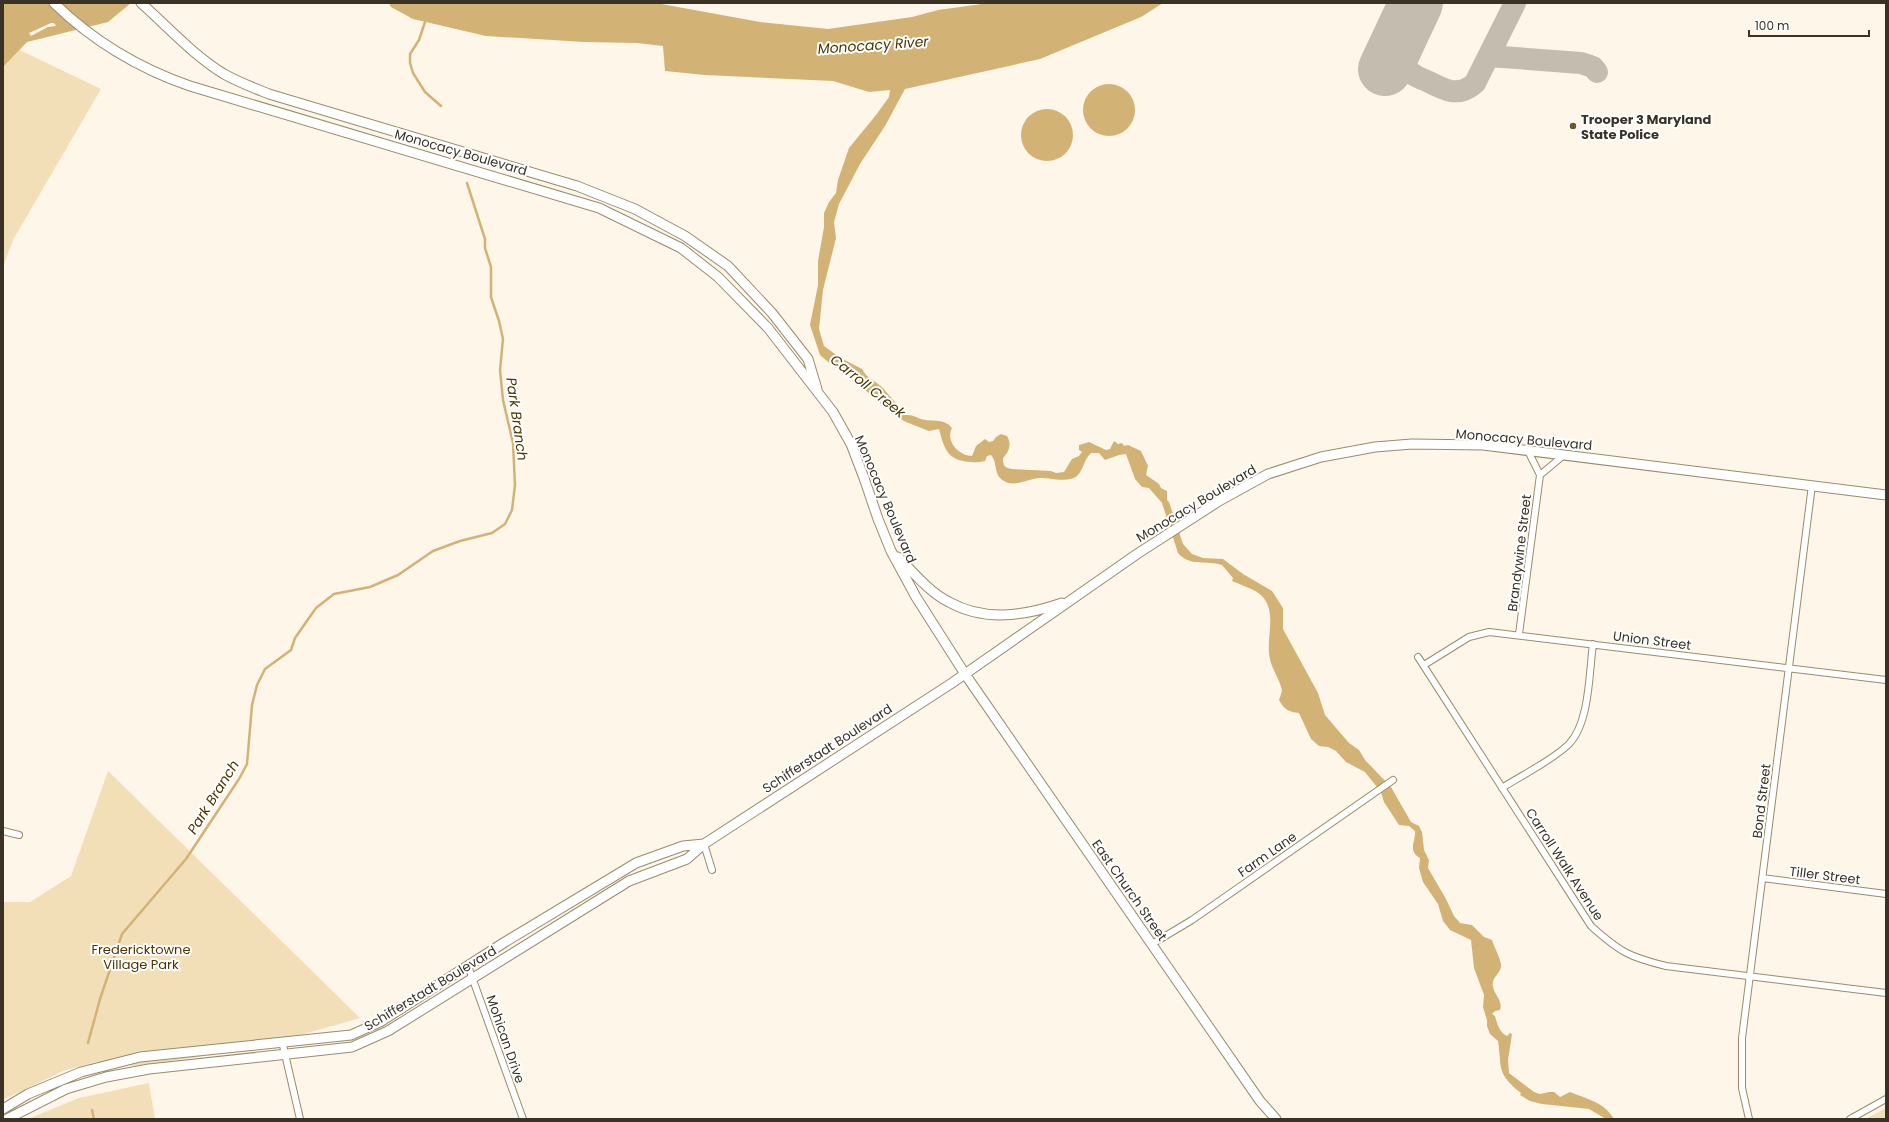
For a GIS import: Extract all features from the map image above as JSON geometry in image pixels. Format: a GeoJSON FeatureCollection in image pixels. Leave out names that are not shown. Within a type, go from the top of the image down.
{"type":"FeatureCollection","features":[{"type":"Feature","properties":{"kind":"main road","name":"Monocacy Boulevard"},"geometry":{"type":"LineString","coordinates":[[54,3],[66,15],[101,42],[156,74],[190,86],[599,208],[681,248],[718,277],[768,328],[833,412],[851,444],[891,551],[916,597],[965,674],[1137,554],[1219,501],[1268,474],[1321,457],[1375,447],[1412,444],[1483,445],[1886,495]]}},
{"type":"Feature","properties":{"kind":"main road","name":"Monocacy Boulevard"},"geometry":{"type":"LineString","coordinates":[[141,3],[201,57],[224,73],[244,84],[269,94],[577,186],[635,209],[685,236],[728,266],[772,313],[808,359],[818,392]]}},
{"type":"Feature","properties":{"kind":"main road"},"geometry":{"type":"LineString","coordinates":[[891,551],[942,598],[948,602],[974,612],[992,616],[1008,616],[1035,611],[1071,600]]}},
{"type":"Feature","properties":{"kind":"main road","name":"Schifferstadt Boulevard"},"geometry":{"type":"LineString","coordinates":[[7,1119],[66,1089],[106,1077],[149,1069],[352,1047],[388,1031],[629,882],[687,859],[704,844],[965,674]]}},
{"type":"Feature","properties":{"kind":"main road","name":"East Church Street"},"geometry":{"type":"LineString","coordinates":[[965,674],[1260,1101],[1276,1119]]}},
{"type":"Feature","properties":{"kind":"main road","name":"Schifferstadt Boulevard"},"geometry":{"type":"LineString","coordinates":[[3,1109],[28,1094],[81,1072],[140,1057],[351,1035],[380,1022],[636,863],[683,846],[704,844]]}},
{"type":"Feature","properties":{"kind":"street"},"geometry":{"type":"LineString","coordinates":[[1528,451],[1540,475],[1564,455]]}},
{"type":"Feature","properties":{"kind":"street","name":"Brandywine Street"},"geometry":{"type":"LineString","coordinates":[[1519,634],[1540,475]]}},
{"type":"Feature","properties":{"kind":"street","name":"Bond Street"},"geometry":{"type":"LineString","coordinates":[[1749,1119],[1742,1088],[1742,1038],[1812,485]]}},
{"type":"Feature","properties":{"kind":"street","name":"Union Street"},"geometry":{"type":"LineString","coordinates":[[1424,665],[1469,637],[1489,632],[1519,634],[1886,680]]}},
{"type":"Feature","properties":{"kind":"street"},"geometry":{"type":"LineString","coordinates":[[1502,788],[1553,756],[1569,744],[1578,731],[1584,710],[1593,644]]}},
{"type":"Feature","properties":{"kind":"street","name":"Carroll Walk Avenue"},"geometry":{"type":"LineString","coordinates":[[1418,658],[1424,665],[1591,926],[1610,944],[1623,952],[1640,959],[1666,966],[1886,993]]}},
{"type":"Feature","properties":{"kind":"street","name":"Farm Lane"},"geometry":{"type":"LineString","coordinates":[[1152,944],[1192,920],[1393,780]]}},
{"type":"Feature","properties":{"kind":"street"},"geometry":{"type":"LineString","coordinates":[[3,831],[20,835]]}},
{"type":"Feature","properties":{"kind":"street"},"geometry":{"type":"LineString","coordinates":[[704,844],[712,870]]}},
{"type":"Feature","properties":{"kind":"street","name":"Tiller Street"},"geometry":{"type":"LineString","coordinates":[[1762,878],[1886,894]]}},
{"type":"Feature","properties":{"kind":"street","name":"Mohican Drive"},"geometry":{"type":"LineString","coordinates":[[468,966],[523,1119]]}},
{"type":"Feature","properties":{"kind":"street"},"geometry":{"type":"LineString","coordinates":[[282,1041],[300,1119]]}},
{"type":"Feature","properties":{"kind":"street"},"geometry":{"type":"LineString","coordinates":[[1850,1119],[1886,1099]]}},
{"type":"Feature","properties":{"kind":"green space"},"geometry":{"type":"Polygon","coordinates":[[[3,42],[101,89],[13,240],[3,267],[3,42]]]}},
{"type":"Feature","properties":{"kind":"green space","name":"Fredericktowne Village Park"},"geometry":{"type":"Polygon","coordinates":[[[108,771],[360,1018],[251,1049],[137,1066],[96,1062],[63,1071],[3,1100],[3,902],[30,902],[71,876],[108,771]]]}},
{"type":"Feature","properties":{"kind":"green space"},"geometry":{"type":"Polygon","coordinates":[[[149,1083],[155,1119],[28,1119],[79,1098],[149,1083]]]}},
{"type":"Feature","properties":{"kind":"green space"},"geometry":{"type":"Polygon","coordinates":[[[1886,1108],[1886,1119],[1865,1119],[1886,1108]]]}},
{"type":"Feature","properties":{"kind":"water"},"geometry":{"type":"Polygon","coordinates":[[[3,3],[131,3],[108,22],[27,42],[3,67],[3,3]],[[54,23],[29,33],[31,36],[48,27],[56,26],[54,23]]]}},
{"type":"Feature","properties":{"kind":"water"},"geometry":{"type":"Polygon","coordinates":[[[389,3],[656,3],[760,22],[828,29],[912,17],[938,10],[989,3],[1163,3],[1141,17],[1040,59],[905,89],[885,126],[860,164],[839,204],[834,222],[836,238],[823,290],[819,329],[824,346],[839,357],[862,369],[866,375],[882,387],[906,415],[922,419],[941,421],[949,425],[952,428],[950,438],[954,447],[958,451],[967,455],[972,456],[976,446],[985,439],[989,442],[993,441],[1001,434],[1007,436],[1010,445],[1003,458],[1004,464],[1007,468],[1012,469],[1051,471],[1056,473],[1064,472],[1072,459],[1079,456],[1082,452],[1079,450],[1079,445],[1089,442],[1106,450],[1110,449],[1114,441],[1118,444],[1122,443],[1124,446],[1128,445],[1141,451],[1148,466],[1146,475],[1159,484],[1161,488],[1167,491],[1167,500],[1183,544],[1192,554],[1203,558],[1223,559],[1243,574],[1272,591],[1283,608],[1283,629],[1318,693],[1325,715],[1349,743],[1359,750],[1365,760],[1391,787],[1411,822],[1419,826],[1422,832],[1424,850],[1429,860],[1428,868],[1454,916],[1460,923],[1472,925],[1484,937],[1492,940],[1501,964],[1499,972],[1493,981],[1493,987],[1500,1001],[1501,1007],[1500,1010],[1495,1011],[1492,1014],[1495,1016],[1502,1033],[1507,1036],[1510,1033],[1512,1034],[1508,1060],[1509,1073],[1534,1092],[1540,1094],[1554,1092],[1560,1097],[1570,1092],[1589,1099],[1610,1113],[1614,1119],[1606,1119],[1589,1109],[1542,1104],[1530,1101],[1520,1095],[1521,1093],[1507,1080],[1500,1064],[1498,1041],[1490,1034],[1487,1026],[1487,1020],[1483,1007],[1484,995],[1474,968],[1471,940],[1450,930],[1443,921],[1438,904],[1423,882],[1419,868],[1420,858],[1416,855],[1413,849],[1415,831],[1409,826],[1399,825],[1384,802],[1381,792],[1365,772],[1346,762],[1336,751],[1328,747],[1319,746],[1311,739],[1299,713],[1289,711],[1283,706],[1279,700],[1282,688],[1270,659],[1270,618],[1267,603],[1256,591],[1232,581],[1233,578],[1222,565],[1193,562],[1178,553],[1162,503],[1149,488],[1142,487],[1135,479],[1126,454],[1105,460],[1099,453],[1091,453],[1077,476],[1074,478],[1059,480],[1036,478],[1017,483],[1008,483],[998,476],[991,455],[987,456],[985,461],[980,462],[969,462],[954,458],[946,449],[939,429],[929,431],[897,417],[865,390],[863,384],[854,379],[849,373],[834,367],[820,355],[810,325],[818,285],[818,261],[824,227],[824,213],[829,202],[836,193],[838,180],[849,148],[889,97],[890,90],[869,92],[833,81],[705,75],[665,71],[663,46],[637,43],[584,42],[486,36],[413,19],[391,7],[389,3]]]}},
{"type":"Feature","properties":{"kind":"water"},"geometry":{"type":"Polygon","coordinates":[[[1109,84],[1119,86],[1127,92],[1133,100],[1135,110],[1133,120],[1127,128],[1119,134],[1109,136],[1099,134],[1091,128],[1085,120],[1083,110],[1085,100],[1091,92],[1099,86],[1109,84]]]}},
{"type":"Feature","properties":{"kind":"water"},"geometry":{"type":"Polygon","coordinates":[[[1047,109],[1057,111],[1065,117],[1071,125],[1073,135],[1071,145],[1065,153],[1057,159],[1047,161],[1037,159],[1029,153],[1023,145],[1021,135],[1023,125],[1029,117],[1037,111],[1047,109]]]}},
{"type":"Feature","properties":{"kind":"waterway","name":"Park Branch"},"geometry":{"type":"LineString","coordinates":[[426,19],[419,40],[410,54],[410,63],[413,73],[425,92],[441,106]]}},
{"type":"Feature","properties":{"kind":"waterway","name":"Park Branch"},"geometry":{"type":"LineString","coordinates":[[88,1043],[100,999],[122,934],[186,859],[239,779],[247,764],[252,705],[257,685],[265,669],[291,650],[295,638],[316,608],[334,594],[370,587],[398,575],[433,551],[460,541],[492,533],[505,524],[512,510],[515,485],[513,443],[503,400],[500,370],[503,339],[491,297],[491,267],[485,248],[485,239],[467,183]]}},
{"type":"Feature","properties":{"kind":"waterway","name":"Park Branch"},"geometry":{"type":"LineString","coordinates":[[92,1110],[94,1119]]}},
{"type":"Feature","properties":{"kind":"taxiway"},"geometry":{"type":"LineString","coordinates":[[1398,41],[1404,62],[1413,74],[1445,90],[1463,90],[1469,88],[1475,83],[1515,3]]}},
{"type":"Feature","properties":{"kind":"taxiway"},"geometry":{"type":"LineString","coordinates":[[1489,56],[1581,63],[1593,67],[1597,72]]}},
{"type":"Feature","properties":{"kind":"runway"},"geometry":{"type":"LineString","coordinates":[[1385,69],[1416,3]]}},
{"type":"Feature","properties":{"kind":"place","name":"Trooper 3 Maryland State Police"},"geometry":{"type":"Point","coordinates":[1573,126]}},
{"type":"Feature","properties":{"kind":"water label","name":"Monocacy River"},"geometry":{"type":"Point","coordinates":[873,45]}},
{"type":"Feature","properties":{"kind":"water label","name":"Carroll Creek"},"geometry":{"type":"Point","coordinates":[868,386]}}]}
